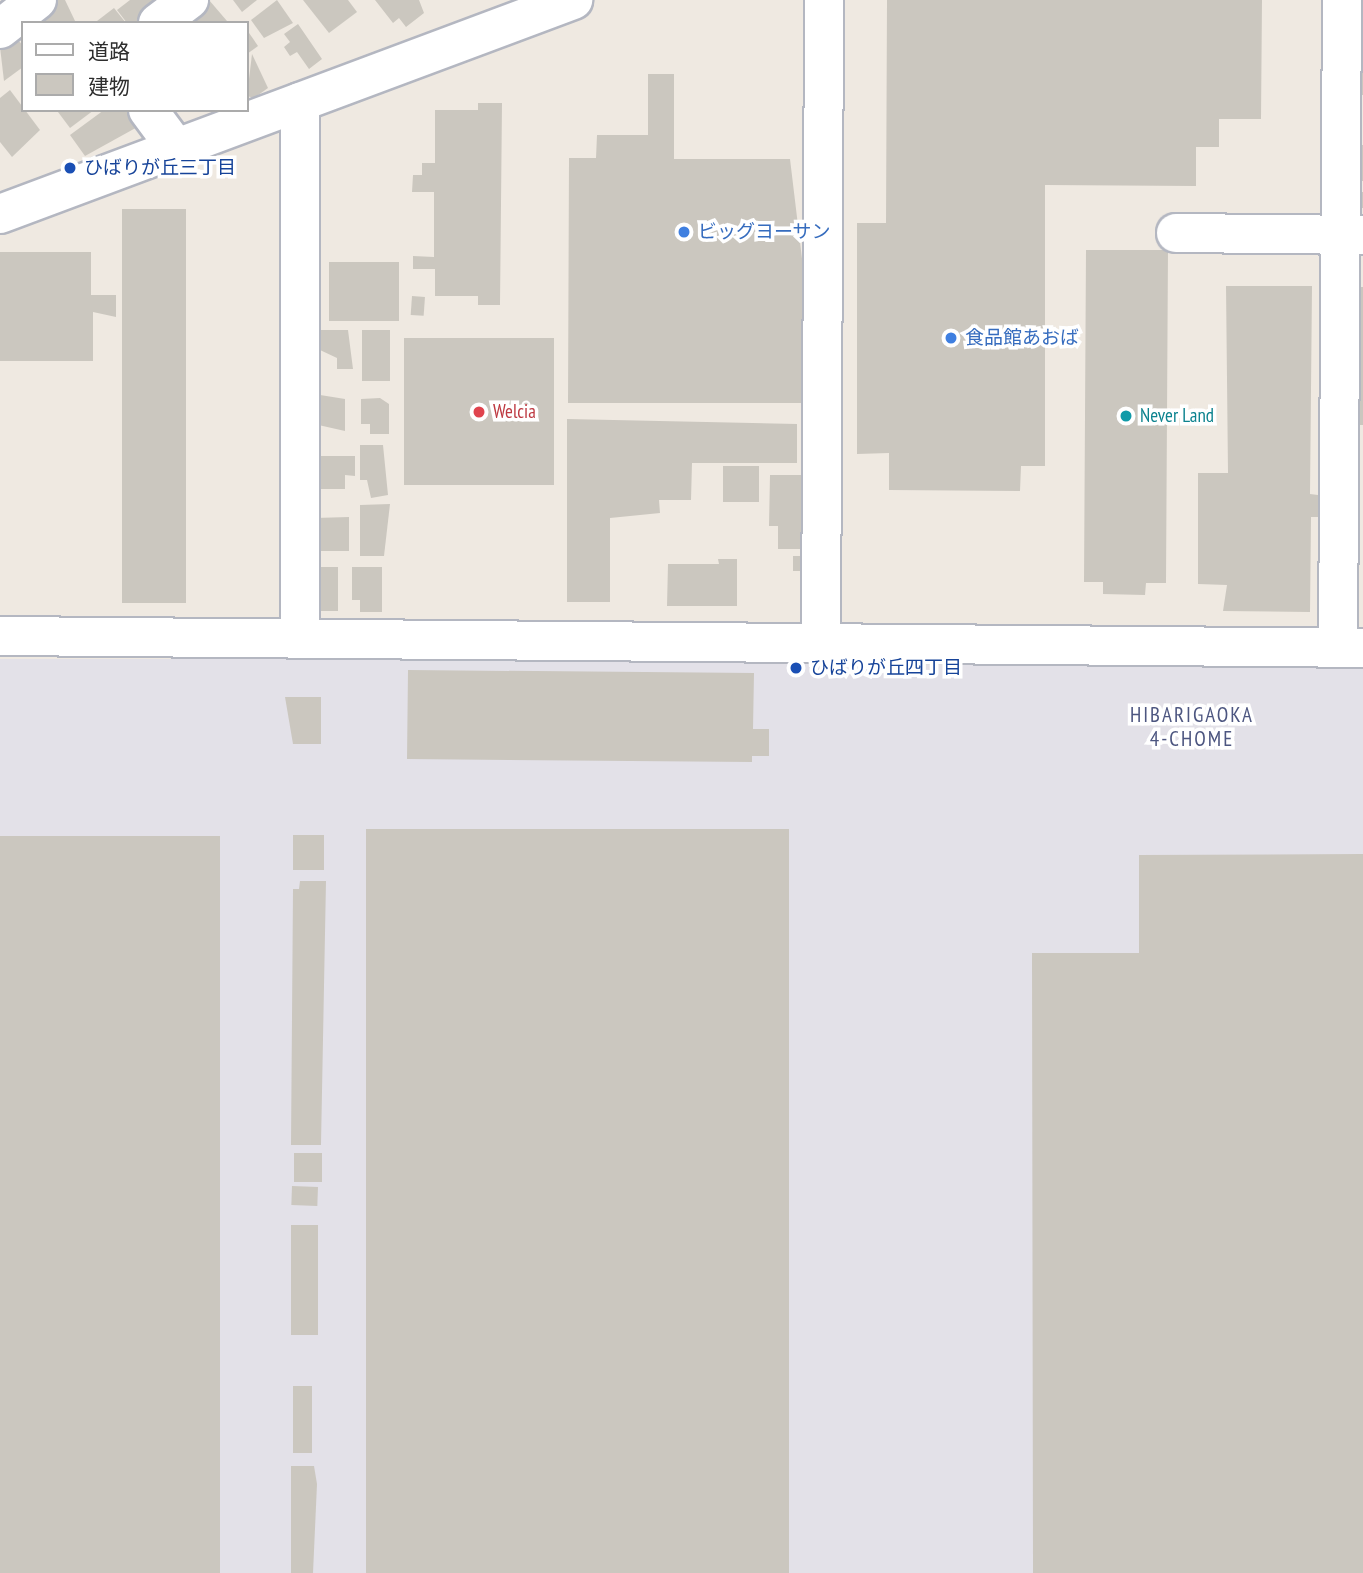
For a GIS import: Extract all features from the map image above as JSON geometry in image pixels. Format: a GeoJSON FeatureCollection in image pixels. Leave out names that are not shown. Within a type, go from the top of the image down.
{"type":"FeatureCollection","features":[{"type":"Feature","properties":{"kind":"street"},"geometry":{"type":"LineString","coordinates":[[0,29],[37,0]]}},
{"type":"Feature","properties":{"kind":"street"},"geometry":{"type":"LineString","coordinates":[[161,21],[189,0]]}},
{"type":"Feature","properties":{"kind":"street"},"geometry":{"type":"LineString","coordinates":[[0,214],[573,0]]}},
{"type":"Feature","properties":{"kind":"street"},"geometry":{"type":"LineString","coordinates":[[821,643],[824,0]]}},
{"type":"Feature","properties":{"kind":"street"},"geometry":{"type":"LineString","coordinates":[[0,636],[1350,648],[1352,235],[1342,0]]}},
{"type":"Feature","properties":{"kind":"street"},"geometry":{"type":"LineString","coordinates":[[300,102],[300,637]]}},
{"type":"Feature","properties":{"kind":"street"},"geometry":{"type":"LineString","coordinates":[[149,112],[177,149]]}},
{"type":"Feature","properties":{"kind":"street"},"geometry":{"type":"LineString","coordinates":[[1175,233],[1352,235]]}},
{"type":"Feature","properties":{"kind":"shaded area"},"geometry":{"type":"Polygon","coordinates":[[[0,659],[1363,659],[1363,1573],[0,1573],[0,659]]]}},
{"type":"Feature","properties":{"kind":"building"},"geometry":{"type":"Polygon","coordinates":[[[57,0],[65,0],[75,21],[31,21],[57,0]]]}},
{"type":"Feature","properties":{"kind":"building"},"geometry":{"type":"Polygon","coordinates":[[[130,0],[168,0],[142,21],[125,21],[117,10],[130,0]]]}},
{"type":"Feature","properties":{"kind":"building"},"geometry":{"type":"Polygon","coordinates":[[[209,0],[227,21],[183,21],[209,0]]]}},
{"type":"Feature","properties":{"kind":"building"},"geometry":{"type":"Polygon","coordinates":[[[233,0],[257,0],[242,12],[233,0]]]}},
{"type":"Feature","properties":{"kind":"building"},"geometry":{"type":"Polygon","coordinates":[[[277,0],[293,23],[264,38],[251,20],[277,0]]]}},
{"type":"Feature","properties":{"kind":"building"},"geometry":{"type":"Polygon","coordinates":[[[303,0],[348,0],[357,12],[329,33],[303,0]]]}},
{"type":"Feature","properties":{"kind":"building"},"geometry":{"type":"Polygon","coordinates":[[[375,0],[419,0],[424,13],[406,27],[399,18],[393,23],[375,0]]]}},
{"type":"Feature","properties":{"kind":"building","name":"食品館あおば"},"geometry":{"type":"Polygon","coordinates":[[[887,0],[1262,0],[1261,119],[1219,119],[1219,147],[1196,147],[1196,186],[1045,185],[1045,466],[1021,466],[1020,491],[889,490],[889,453],[857,454],[857,223],[886,223],[887,0]]]}},
{"type":"Feature","properties":{"kind":"building"},"geometry":{"type":"Polygon","coordinates":[[[114,8],[124,21],[97,21],[114,8]]]}},
{"type":"Feature","properties":{"kind":"building"},"geometry":{"type":"Polygon","coordinates":[[[298,24],[322,59],[309,69],[297,52],[290,56],[284,47],[290,42],[284,34],[298,24]]]}},
{"type":"Feature","properties":{"kind":"building"},"geometry":{"type":"Polygon","coordinates":[[[248,31],[258,46],[248,53],[248,31]]]}},
{"type":"Feature","properties":{"kind":"building"},"geometry":{"type":"Polygon","coordinates":[[[15,36],[21,44],[21,68],[4,81],[0,47],[15,36]]]}},
{"type":"Feature","properties":{"kind":"building"},"geometry":{"type":"Polygon","coordinates":[[[252,54],[268,88],[254,98],[248,96],[252,54]]]}},
{"type":"Feature","properties":{"kind":"building"},"geometry":{"type":"Polygon","coordinates":[[[1357,68],[1363,68],[1363,95],[1357,95],[1357,68]]]}},
{"type":"Feature","properties":{"kind":"building","name":"ビッグヨーサン"},"geometry":{"type":"Polygon","coordinates":[[[648,74],[674,74],[674,159],[790,159],[803,267],[802,403],[568,403],[569,158],[596,158],[597,135],[648,135],[648,74]]]}},
{"type":"Feature","properties":{"kind":"building"},"geometry":{"type":"Polygon","coordinates":[[[10,90],[21,105],[21,112],[26,112],[40,130],[12,157],[0,142],[0,98],[10,90]]]}},
{"type":"Feature","properties":{"kind":"building"},"geometry":{"type":"Polygon","coordinates":[[[478,103],[502,103],[500,305],[478,305],[478,296],[435,296],[435,269],[413,269],[413,256],[434,257],[434,192],[412,192],[413,175],[422,175],[422,163],[435,163],[435,110],[478,110],[478,103]]]}},
{"type":"Feature","properties":{"kind":"building"},"geometry":{"type":"Polygon","coordinates":[[[58,112],[91,112],[70,128],[58,112]]]}},
{"type":"Feature","properties":{"kind":"building"},"geometry":{"type":"Polygon","coordinates":[[[101,112],[131,112],[141,125],[85,156],[70,135],[101,112]]]}},
{"type":"Feature","properties":{"kind":"building"},"geometry":{"type":"Polygon","coordinates":[[[1358,145],[1363,145],[1363,181],[1358,181],[1358,145]]]}},
{"type":"Feature","properties":{"kind":"building"},"geometry":{"type":"Polygon","coordinates":[[[1357,192],[1363,192],[1363,208],[1357,208],[1357,192]]]}},
{"type":"Feature","properties":{"kind":"building"},"geometry":{"type":"Polygon","coordinates":[[[122,209],[186,209],[186,603],[122,603],[122,209]]]}},
{"type":"Feature","properties":{"kind":"building","name":"Never Land"},"geometry":{"type":"Polygon","coordinates":[[[1086,250],[1168,250],[1166,583],[1146,583],[1145,595],[1103,594],[1103,582],[1084,582],[1086,250]]]}},
{"type":"Feature","properties":{"kind":"building"},"geometry":{"type":"Polygon","coordinates":[[[0,252],[91,252],[91,295],[116,295],[116,317],[93,312],[93,361],[0,361],[0,252]]]}},
{"type":"Feature","properties":{"kind":"building"},"geometry":{"type":"Polygon","coordinates":[[[329,262],[399,262],[399,321],[329,321],[329,262]]]}},
{"type":"Feature","properties":{"kind":"building"},"geometry":{"type":"Polygon","coordinates":[[[1226,286],[1312,286],[1310,494],[1318,495],[1318,517],[1311,517],[1310,612],[1223,611],[1227,585],[1198,584],[1198,473],[1228,473],[1226,286]]]}},
{"type":"Feature","properties":{"kind":"building"},"geometry":{"type":"Polygon","coordinates":[[[1352,287],[1363,287],[1363,425],[1352,425],[1352,287]]]}},
{"type":"Feature","properties":{"kind":"building"},"geometry":{"type":"Polygon","coordinates":[[[412,296],[425,297],[424,316],[411,315],[412,296]]]}},
{"type":"Feature","properties":{"kind":"building"},"geometry":{"type":"Polygon","coordinates":[[[320,330],[348,330],[353,369],[337,369],[337,358],[320,350],[320,330]]]}},
{"type":"Feature","properties":{"kind":"building"},"geometry":{"type":"Polygon","coordinates":[[[362,330],[390,330],[390,381],[362,381],[362,330]]]}},
{"type":"Feature","properties":{"kind":"building","name":"Welcia"},"geometry":{"type":"Polygon","coordinates":[[[404,338],[554,338],[554,485],[404,485],[404,338]]]}},
{"type":"Feature","properties":{"kind":"building"},"geometry":{"type":"Polygon","coordinates":[[[314,394],[345,399],[345,431],[314,424],[314,394]]]}},
{"type":"Feature","properties":{"kind":"building"},"geometry":{"type":"Polygon","coordinates":[[[380,398],[389,404],[389,434],[370,434],[370,424],[361,424],[361,399],[380,398]]]}},
{"type":"Feature","properties":{"kind":"building"},"geometry":{"type":"Polygon","coordinates":[[[567,419],[797,424],[797,463],[692,463],[691,500],[659,500],[660,513],[610,518],[610,602],[567,602],[567,419]]]}},
{"type":"Feature","properties":{"kind":"building"},"geometry":{"type":"Polygon","coordinates":[[[360,445],[383,445],[388,495],[371,498],[367,480],[360,480],[360,445]]]}},
{"type":"Feature","properties":{"kind":"building"},"geometry":{"type":"Polygon","coordinates":[[[313,456],[355,456],[355,476],[345,475],[345,489],[313,489],[313,456]]]}},
{"type":"Feature","properties":{"kind":"building"},"geometry":{"type":"Polygon","coordinates":[[[723,466],[759,466],[759,502],[723,502],[723,466]]]}},
{"type":"Feature","properties":{"kind":"building"},"geometry":{"type":"Polygon","coordinates":[[[770,475],[803,475],[802,549],[778,549],[778,526],[769,526],[770,475]]]}},
{"type":"Feature","properties":{"kind":"building"},"geometry":{"type":"Polygon","coordinates":[[[390,504],[384,556],[360,556],[360,505],[390,504]]]}},
{"type":"Feature","properties":{"kind":"building"},"geometry":{"type":"Polygon","coordinates":[[[349,517],[349,551],[321,551],[315,518],[349,517]]]}},
{"type":"Feature","properties":{"kind":"building"},"geometry":{"type":"Polygon","coordinates":[[[793,556],[806,556],[806,571],[793,571],[793,556]]]}},
{"type":"Feature","properties":{"kind":"building"},"geometry":{"type":"Polygon","coordinates":[[[718,559],[737,559],[737,606],[667,606],[668,564],[719,564],[718,559]]]}},
{"type":"Feature","properties":{"kind":"building"},"geometry":{"type":"Polygon","coordinates":[[[312,567],[338,567],[338,611],[319,611],[312,567]]]}},
{"type":"Feature","properties":{"kind":"building"},"geometry":{"type":"Polygon","coordinates":[[[352,567],[382,567],[382,612],[360,612],[360,600],[352,600],[352,567]]]}},
{"type":"Feature","properties":{"kind":"building"},"geometry":{"type":"Polygon","coordinates":[[[408,670],[754,673],[753,729],[769,729],[769,756],[752,756],[752,762],[407,759],[408,670]]]}},
{"type":"Feature","properties":{"kind":"building"},"geometry":{"type":"Polygon","coordinates":[[[285,697],[321,697],[321,744],[293,744],[285,697]]]}},
{"type":"Feature","properties":{"kind":"building"},"geometry":{"type":"Polygon","coordinates":[[[366,829],[789,829],[789,1573],[366,1573],[366,829]]]}},
{"type":"Feature","properties":{"kind":"building"},"geometry":{"type":"Polygon","coordinates":[[[293,835],[324,835],[324,870],[293,870],[293,835]]]}},
{"type":"Feature","properties":{"kind":"building"},"geometry":{"type":"Polygon","coordinates":[[[0,836],[220,836],[220,1573],[0,1573],[0,836]]]}},
{"type":"Feature","properties":{"kind":"building"},"geometry":{"type":"Polygon","coordinates":[[[1363,854],[1363,1573],[1033,1573],[1032,953],[1139,953],[1139,855],[1363,854]]]}},
{"type":"Feature","properties":{"kind":"building"},"geometry":{"type":"Polygon","coordinates":[[[300,881],[326,881],[321,1145],[291,1145],[293,889],[299,889],[300,881]]]}},
{"type":"Feature","properties":{"kind":"building"},"geometry":{"type":"Polygon","coordinates":[[[294,1153],[322,1153],[322,1182],[294,1182],[294,1153]]]}},
{"type":"Feature","properties":{"kind":"building"},"geometry":{"type":"Polygon","coordinates":[[[292,1186],[318,1187],[317,1206],[291,1205],[292,1186]]]}},
{"type":"Feature","properties":{"kind":"building"},"geometry":{"type":"Polygon","coordinates":[[[291,1225],[318,1225],[318,1335],[291,1335],[291,1225]]]}},
{"type":"Feature","properties":{"kind":"building"},"geometry":{"type":"Polygon","coordinates":[[[293,1386],[312,1386],[312,1453],[293,1453],[293,1386]]]}},
{"type":"Feature","properties":{"kind":"building"},"geometry":{"type":"Polygon","coordinates":[[[291,1466],[314,1466],[317,1484],[313,1573],[291,1573],[291,1466]]]}},
{"type":"Feature","properties":{"kind":"place","name":"ひばりが丘三丁目"},"geometry":{"type":"Point","coordinates":[70,168]}},
{"type":"Feature","properties":{"kind":"place","name":"ビッグヨーサン"},"geometry":{"type":"Point","coordinates":[684,232]}},
{"type":"Feature","properties":{"kind":"place","name":"食品館あおば"},"geometry":{"type":"Point","coordinates":[951,338]}},
{"type":"Feature","properties":{"kind":"place","name":"Welcia"},"geometry":{"type":"Point","coordinates":[479,412]}},
{"type":"Feature","properties":{"kind":"place","name":"Never Land"},"geometry":{"type":"Point","coordinates":[1126,416]}},
{"type":"Feature","properties":{"kind":"place","name":"ひばりが丘四丁目"},"geometry":{"type":"Point","coordinates":[796,668]}},
{"type":"Feature","properties":{"kind":"district","name":"HIBARIGAOKA 4-CHOME"},"geometry":{"type":"Point","coordinates":[1192,727]}}]}
